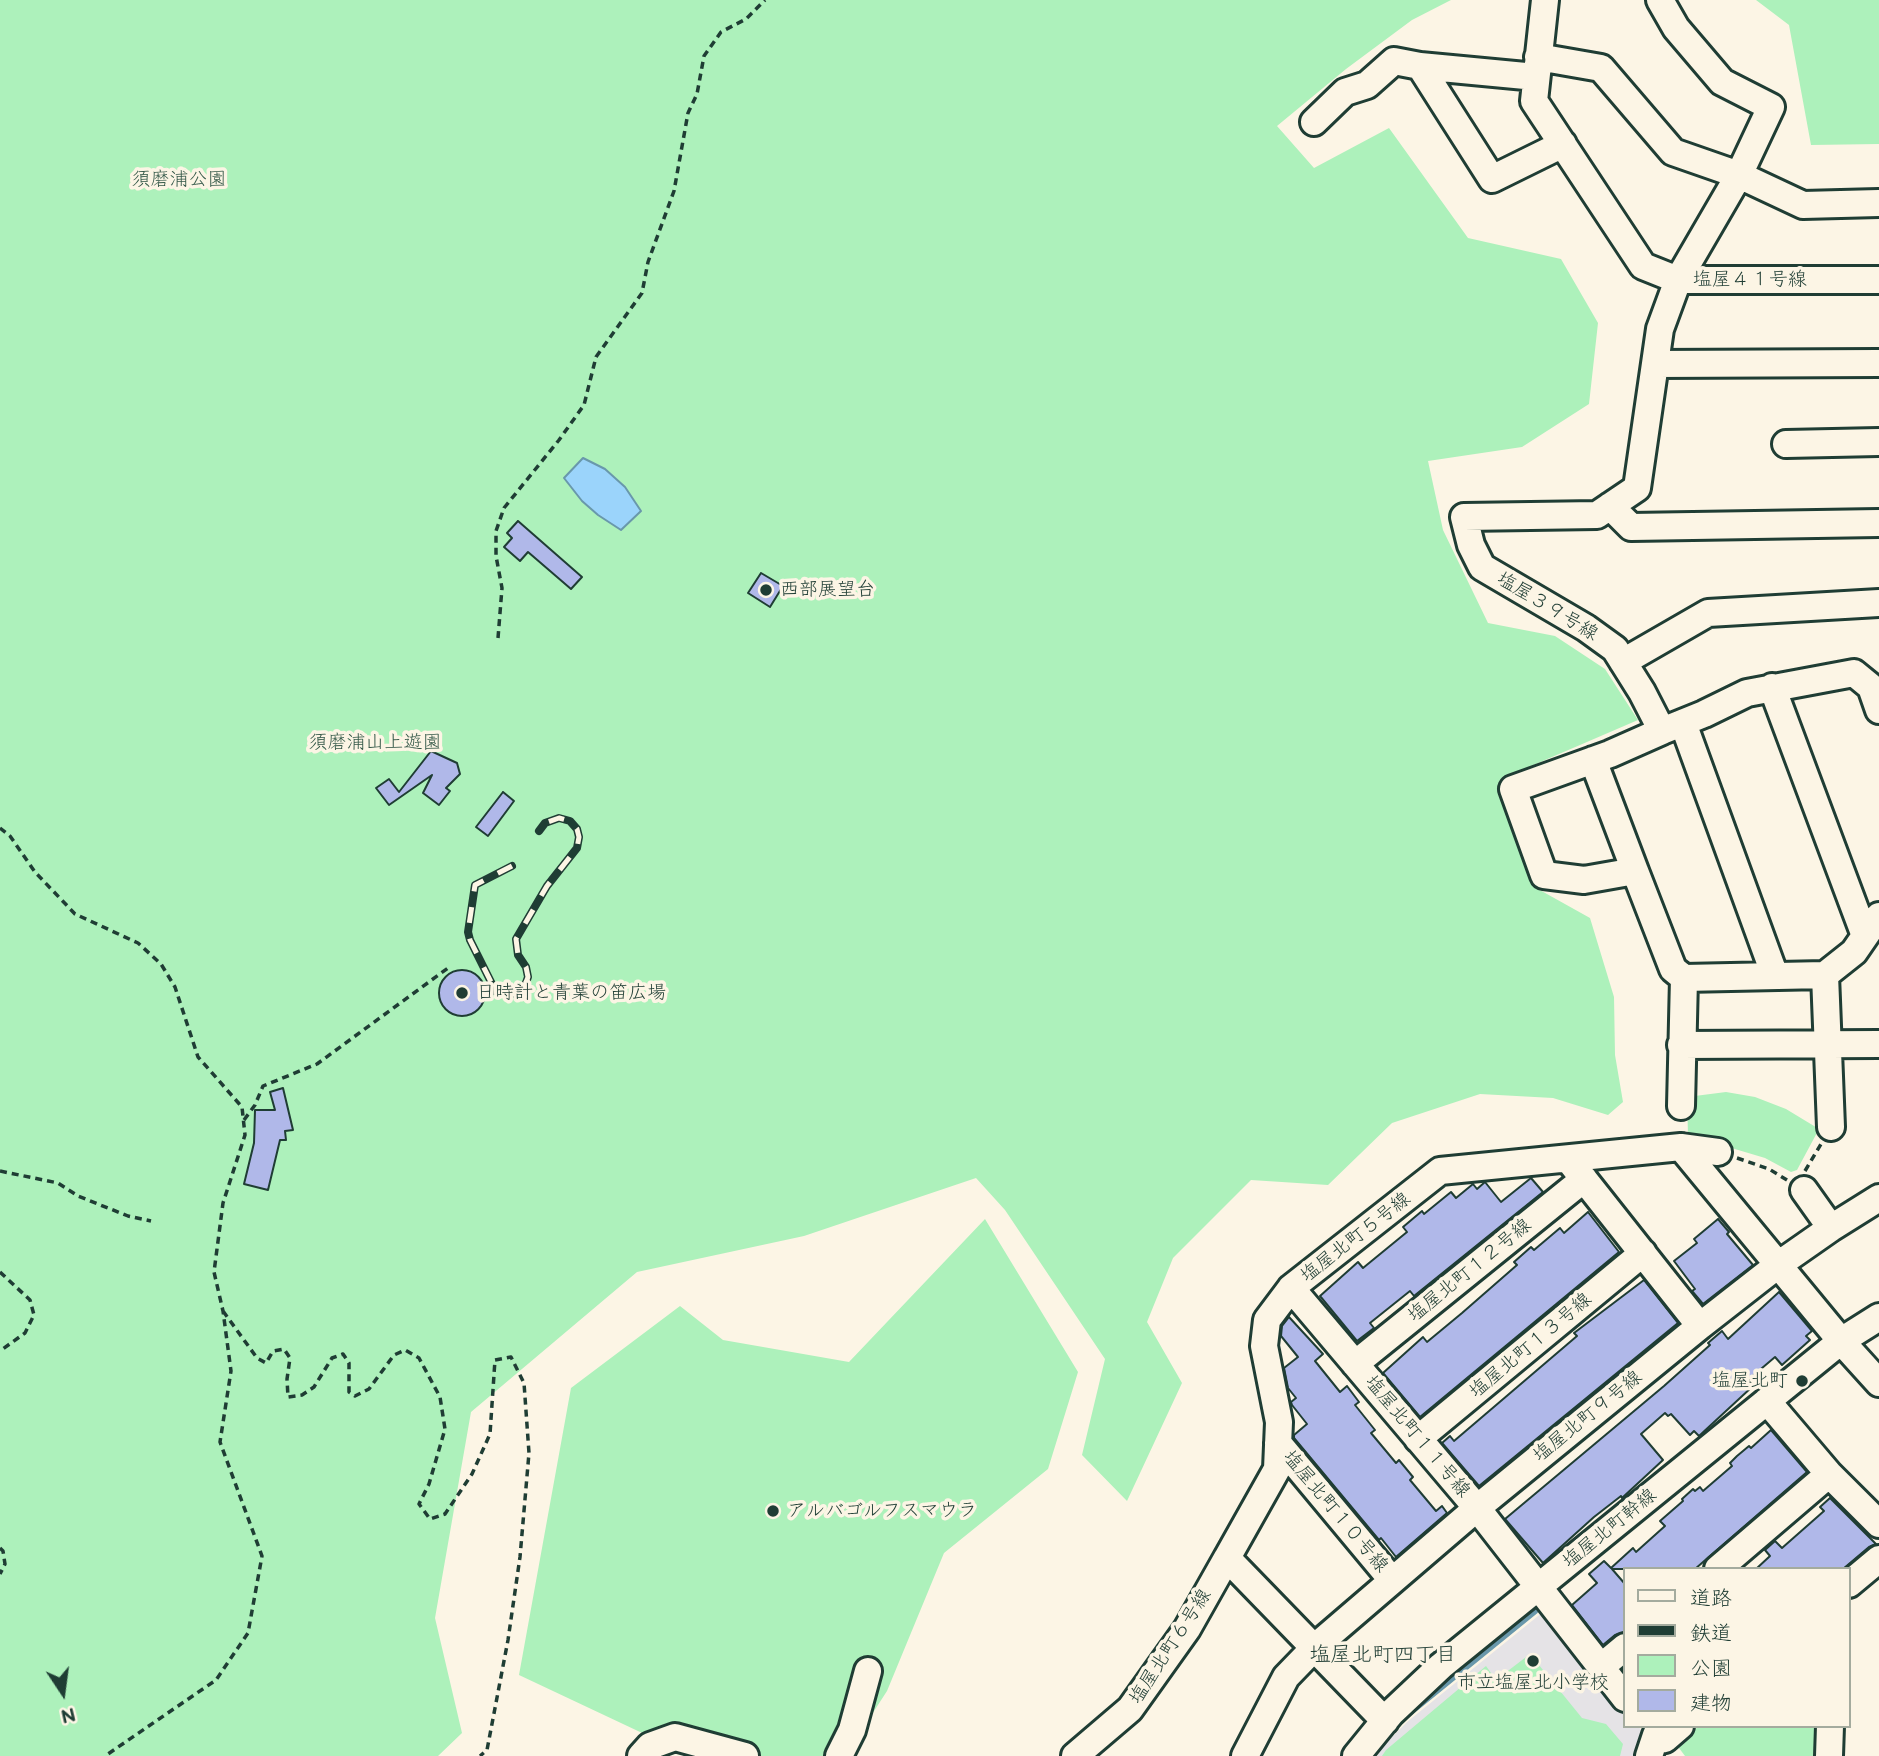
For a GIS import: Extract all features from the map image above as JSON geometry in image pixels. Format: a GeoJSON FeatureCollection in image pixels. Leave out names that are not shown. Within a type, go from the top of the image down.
{"type":"FeatureCollection","features":[{"type":"Feature","properties":{"kind":"street","name":"塩屋４１号線"},"geometry":{"type":"LineString","coordinates":[[1545,0],[1534,101],[1643,266],[1678,280],[1879,280]]}},
{"type":"Feature","properties":{"kind":"street"},"geometry":{"type":"LineString","coordinates":[[1660,0],[1676,28],[1722,82],[1771,107],[1739,175],[1678,280],[1660,328],[1637,488],[1610,506],[1632,527],[1879,523]]}},
{"type":"Feature","properties":{"kind":"street"},"geometry":{"type":"LineString","coordinates":[[1314,122],[1345,92],[1367,85],[1394,61],[1420,66],[1601,68],[1674,152],[1739,175],[1803,205],[1879,203]]}},
{"type":"Feature","properties":{"kind":"street"},"geometry":{"type":"LineString","coordinates":[[1420,66],[1492,179],[1563,144]]}},
{"type":"Feature","properties":{"kind":"street"},"geometry":{"type":"LineString","coordinates":[[1655,364],[1879,363]]}},
{"type":"Feature","properties":{"kind":"street"},"geometry":{"type":"LineString","coordinates":[[1786,444],[1879,442]]}},
{"type":"Feature","properties":{"kind":"street","name":"塩屋３９号線"},"geometry":{"type":"LineString","coordinates":[[1610,506],[1597,515],[1464,517],[1471,545],[1482,567],[1586,628],[1615,649],[1642,692],[1672,727],[1775,976]]}},
{"type":"Feature","properties":{"kind":"street"},"geometry":{"type":"LineString","coordinates":[[1623,662],[1708,613],[1879,603]]}},
{"type":"Feature","properties":{"kind":"street"},"geometry":{"type":"LineString","coordinates":[[1635,871],[1584,880],[1544,874],[1513,789],[1593,761],[1747,693],[1854,673],[1876,693]]}},
{"type":"Feature","properties":{"kind":"street"},"geometry":{"type":"LineString","coordinates":[[1593,761],[1673,969],[1684,978],[1825,975],[1854,952],[1872,926],[1772,687]]}},
{"type":"Feature","properties":{"kind":"street"},"geometry":{"type":"LineString","coordinates":[[1825,975],[1831,1127]]}},
{"type":"Feature","properties":{"kind":"street"},"geometry":{"type":"LineString","coordinates":[[1681,1106],[1684,978]]}},
{"type":"Feature","properties":{"kind":"street"},"geometry":{"type":"LineString","coordinates":[[1681,1045],[1879,1044]]}},
{"type":"Feature","properties":{"kind":"street"},"geometry":{"type":"LineString","coordinates":[[1681,1147],[1841,1342],[1879,1382]]}},
{"type":"Feature","properties":{"kind":"street","name":"塩屋北町５号線"},"geometry":{"type":"LineString","coordinates":[[1227,1558],[1278,1469],[1279,1422],[1264,1346],[1267,1320],[1292,1288],[1440,1171],[1576,1169],[1681,1147],[1718,1152]]}},
{"type":"Feature","properties":{"kind":"street"},"geometry":{"type":"LineString","coordinates":[[1576,1169],[1700,1326]]}},
{"type":"Feature","properties":{"kind":"street","name":"塩屋北町１２号線"},"geometry":{"type":"LineString","coordinates":[[1355,1364],[1576,1169]]}},
{"type":"Feature","properties":{"kind":"street"},"geometry":{"type":"LineString","coordinates":[[1800,1188],[1831,1228]]}},
{"type":"Feature","properties":{"kind":"street","name":"塩屋北町９号線"},"geometry":{"type":"LineString","coordinates":[[1315,1647],[1477,1508],[1700,1326],[1778,1265],[1879,1199]]}},
{"type":"Feature","properties":{"kind":"street","name":"塩屋北町１３号線"},"geometry":{"type":"LineString","coordinates":[[1418,1439],[1643,1253]]}},
{"type":"Feature","properties":{"kind":"street","name":"塩屋北町１１号線"},"geometry":{"type":"LineString","coordinates":[[1292,1288],[1477,1508],[1624,1697]]}},
{"type":"Feature","properties":{"kind":"street","name":"塩屋北町幹線"},"geometry":{"type":"LineString","coordinates":[[1356,1756],[1385,1721],[1441,1666],[1841,1342],[1879,1317]]}},
{"type":"Feature","properties":{"kind":"street"},"geometry":{"type":"LineString","coordinates":[[1767,1402],[1829,1474],[1879,1524]]}},
{"type":"Feature","properties":{"kind":"street","name":"塩屋北町１０号線"},"geometry":{"type":"LineString","coordinates":[[1278,1443],[1392,1580]]}},
{"type":"Feature","properties":{"kind":"street"},"geometry":{"type":"LineString","coordinates":[[1720,1567],[1829,1474]]}},
{"type":"Feature","properties":{"kind":"street"},"geometry":{"type":"LineString","coordinates":[[1227,1558],[1385,1721]]}},
{"type":"Feature","properties":{"kind":"street","name":"塩屋北町６号線"},"geometry":{"type":"LineString","coordinates":[[1075,1756],[1130,1709],[1187,1629],[1227,1558]]}},
{"type":"Feature","properties":{"kind":"street"},"geometry":{"type":"LineString","coordinates":[[1851,1582],[1879,1559]]}},
{"type":"Feature","properties":{"kind":"street"},"geometry":{"type":"LineString","coordinates":[[1245,1756],[1286,1677],[1315,1647]]}},
{"type":"Feature","properties":{"kind":"street"},"geometry":{"type":"LineString","coordinates":[[1601,1668],[1624,1648]]}},
{"type":"Feature","properties":{"kind":"street"},"geometry":{"type":"LineString","coordinates":[[838,1756],[852,1730],[868,1671]]}},
{"type":"Feature","properties":{"kind":"street"},"geometry":{"type":"LineString","coordinates":[[1829,1756],[1830,1728]]}},
{"type":"Feature","properties":{"kind":"street"},"geometry":{"type":"LineString","coordinates":[[641,1756],[650,1745],[675,1737],[745,1756]]}},
{"type":"Feature","properties":{"kind":"path"},"geometry":{"type":"LineString","coordinates":[[498,638],[502,588],[496,556],[496,531],[504,508],[584,405],[596,357],[642,293],[648,262],[674,191],[688,113],[696,94],[704,56],[721,32],[746,19],[765,0]]}},
{"type":"Feature","properties":{"kind":"path"},"geometry":{"type":"LineString","coordinates":[[0,828],[10,836],[35,872],[75,914],[138,943],[161,964],[175,987],[198,1057],[242,1107],[245,1135],[223,1203],[214,1272],[223,1311],[231,1371],[220,1443],[262,1556],[248,1633],[216,1679],[105,1756]]}},
{"type":"Feature","properties":{"kind":"path"},"geometry":{"type":"LineString","coordinates":[[243,1121],[255,1105],[262,1086],[317,1063],[448,968]]}},
{"type":"Feature","properties":{"kind":"path"},"geometry":{"type":"LineString","coordinates":[[1718,1152],[1769,1169],[1800,1188],[1831,1127]]}},
{"type":"Feature","properties":{"kind":"path"},"geometry":{"type":"LineString","coordinates":[[0,1171],[58,1183],[78,1196],[128,1216],[150,1221]]}},
{"type":"Feature","properties":{"kind":"path"},"geometry":{"type":"LineString","coordinates":[[0,1272],[30,1300],[34,1315],[25,1333],[0,1351]]}},
{"type":"Feature","properties":{"kind":"path"},"geometry":{"type":"LineString","coordinates":[[223,1311],[257,1358],[265,1363],[273,1352],[284,1349],[290,1358],[288,1397],[302,1395],[314,1387],[332,1358],[343,1354],[349,1363],[349,1392],[355,1396],[369,1389],[394,1355],[405,1350],[419,1358],[440,1397],[445,1429],[429,1484],[419,1504],[430,1519],[445,1514],[472,1474],[489,1434],[495,1360],[511,1357],[524,1382],[529,1453],[520,1557],[508,1640],[487,1750],[480,1756]]}},
{"type":"Feature","properties":{"kind":"path"},"geometry":{"type":"LineString","coordinates":[[0,1548],[5,1564],[0,1574]]}},
{"type":"Feature","properties":{"kind":"shaded area","name":"市立塩屋北小学校"},"geometry":{"type":"Polygon","coordinates":[[[1543,1612],[1624,1710],[1624,1728],[1640,1728],[1644,1742],[1639,1756],[1377,1756],[1407,1722],[1543,1612]]]}},
{"type":"Feature","properties":{"kind":"green space"},"geometry":{"type":"Polygon","coordinates":[[[0,0],[1451,0],[1412,20],[1346,69],[1277,126],[1314,168],[1389,128],[1468,238],[1561,259],[1598,323],[1589,404],[1522,447],[1428,461],[1443,530],[1488,623],[1555,636],[1605,669],[1638,720],[1501,779],[1538,889],[1590,918],[1614,997],[1615,1055],[1623,1102],[1608,1115],[1553,1098],[1480,1094],[1392,1123],[1328,1185],[1251,1180],[1173,1258],[1147,1322],[1182,1383],[1127,1501],[1082,1455],[1105,1359],[1005,1210],[976,1178],[804,1236],[637,1272],[471,1412],[435,1618],[462,1733],[438,1756],[0,1756],[0,0]]]}},
{"type":"Feature","properties":{"kind":"green space"},"geometry":{"type":"Polygon","coordinates":[[[1756,0],[1879,0],[1879,144],[1811,145],[1789,25],[1756,0]]]}},
{"type":"Feature","properties":{"kind":"green space"},"geometry":{"type":"Polygon","coordinates":[[[1726,1092],[1755,1097],[1786,1109],[1819,1129],[1797,1170],[1791,1172],[1765,1158],[1688,1135],[1687,1097],[1726,1092]]]}},
{"type":"Feature","properties":{"kind":"green space","name":"アルバゴルフスマウラ"},"geometry":{"type":"Polygon","coordinates":[[[985,1219],[1078,1372],[1048,1469],[944,1553],[887,1691],[845,1756],[691,1756],[519,1675],[571,1388],[680,1306],[723,1340],[849,1362],[985,1219]]]}},
{"type":"Feature","properties":{"kind":"green space","name":"市立塩屋北小学校"},"geometry":{"type":"Polygon","coordinates":[[[1530,1654],[1582,1718],[1606,1724],[1623,1744],[1620,1756],[1382,1756],[1486,1666],[1496,1680],[1530,1654]]]}},
{"type":"Feature","properties":{"kind":"green space"},"geometry":{"type":"Polygon","coordinates":[[[1697,1728],[1823,1728],[1821,1756],[1685,1756],[1679,1748],[1680,1742],[1697,1728]]]}},
{"type":"Feature","properties":{"kind":"water"},"geometry":{"type":"Polygon","coordinates":[[[583,458],[605,469],[625,487],[641,511],[621,530],[582,501],[564,478],[583,458]]]}},
{"type":"Feature","properties":{"kind":"building"},"geometry":{"type":"Polygon","coordinates":[[[518,521],[582,577],[571,589],[528,552],[520,561],[504,547],[512,538],[507,533],[518,521]]]}},
{"type":"Feature","properties":{"kind":"building","name":"西部展望台"},"geometry":{"type":"Polygon","coordinates":[[[761,573],[783,586],[770,607],[748,593],[761,573]]]}},
{"type":"Feature","properties":{"kind":"building"},"geometry":{"type":"Polygon","coordinates":[[[431,751],[457,763],[460,774],[446,788],[450,791],[439,805],[423,793],[432,775],[389,805],[376,788],[389,779],[399,792],[431,751]]]}},
{"type":"Feature","properties":{"kind":"building"},"geometry":{"type":"Polygon","coordinates":[[[503,792],[514,801],[488,836],[476,827],[503,792]]]}},
{"type":"Feature","properties":{"kind":"building","name":"日時計と青葉の笛広場"},"geometry":{"type":"Polygon","coordinates":[[[462,970],[471,971],[478,977],[484,984],[484,1002],[478,1009],[471,1015],[462,1016],[453,1015],[446,1009],[440,1002],[439,993],[440,984],[446,977],[453,971],[462,970]]]}},
{"type":"Feature","properties":{"kind":"building"},"geometry":{"type":"Polygon","coordinates":[[[283,1088],[293,1130],[285,1131],[286,1140],[280,1140],[268,1190],[244,1184],[254,1143],[255,1110],[275,1110],[270,1092],[283,1088]]]}},
{"type":"Feature","properties":{"kind":"building"},"geometry":{"type":"Polygon","coordinates":[[[1531,1178],[1543,1192],[1414,1296],[1410,1291],[1370,1323],[1374,1328],[1357,1341],[1320,1296],[1358,1262],[1363,1268],[1407,1232],[1403,1227],[1451,1192],[1456,1198],[1473,1184],[1477,1189],[1485,1182],[1501,1202],[1531,1178]]]}},
{"type":"Feature","properties":{"kind":"building"},"geometry":{"type":"Polygon","coordinates":[[[1588,1212],[1619,1252],[1420,1417],[1383,1373],[1423,1337],[1427,1342],[1462,1313],[1517,1265],[1514,1262],[1531,1247],[1534,1250],[1560,1228],[1564,1233],[1588,1212]]]}},
{"type":"Feature","properties":{"kind":"building"},"geometry":{"type":"Polygon","coordinates":[[[1718,1219],[1753,1265],[1703,1304],[1674,1261],[1697,1243],[1694,1239],[1718,1219]]]}},
{"type":"Feature","properties":{"kind":"building"},"geometry":{"type":"Polygon","coordinates":[[[1644,1280],[1678,1323],[1479,1486],[1442,1443],[1450,1436],[1454,1441],[1577,1336],[1574,1333],[1644,1280]]]}},
{"type":"Feature","properties":{"kind":"building"},"geometry":{"type":"Polygon","coordinates":[[[1779,1292],[1812,1331],[1806,1336],[1810,1340],[1782,1365],[1775,1357],[1748,1380],[1753,1386],[1699,1436],[1694,1431],[1690,1435],[1671,1414],[1668,1416],[1665,1413],[1641,1434],[1663,1460],[1622,1498],[1621,1496],[1594,1517],[1543,1563],[1505,1519],[1664,1386],[1722,1331],[1728,1339],[1779,1292]]]}},
{"type":"Feature","properties":{"kind":"building"},"geometry":{"type":"Polygon","coordinates":[[[1289,1317],[1323,1354],[1315,1361],[1340,1392],[1347,1386],[1359,1402],[1355,1405],[1375,1430],[1371,1433],[1396,1463],[1399,1460],[1413,1477],[1410,1480],[1436,1511],[1442,1506],[1447,1513],[1396,1557],[1294,1438],[1307,1424],[1292,1405],[1291,1402],[1296,1398],[1288,1388],[1284,1368],[1298,1357],[1281,1336],[1282,1326],[1289,1317]]]}},
{"type":"Feature","properties":{"kind":"building"},"geometry":{"type":"Polygon","coordinates":[[[1771,1430],[1807,1472],[1697,1567],[1612,1569],[1624,1583],[1624,1632],[1615,1635],[1603,1645],[1572,1605],[1597,1583],[1589,1574],[1604,1561],[1611,1568],[1633,1548],[1636,1552],[1665,1526],[1660,1521],[1693,1489],[1695,1491],[1700,1487],[1703,1491],[1732,1466],[1730,1463],[1737,1456],[1749,1446],[1751,1448],[1771,1430]]]}},
{"type":"Feature","properties":{"kind":"building"},"geometry":{"type":"Polygon","coordinates":[[[1830,1498],[1876,1544],[1845,1567],[1758,1567],[1770,1556],[1765,1550],[1775,1541],[1782,1548],[1824,1511],[1820,1507],[1830,1498]]]}},
{"type":"Feature","properties":{"kind":"waterway"},"geometry":{"type":"LineString","coordinates":[[1403,1719],[1536,1611]]}},
{"type":"Feature","properties":{"kind":"railway"},"geometry":{"type":"LineString","coordinates":[[512,866],[475,885],[468,932],[496,992],[507,995],[524,988],[528,977],[526,967],[518,955],[516,939],[547,886],[577,848],[577,829],[570,821],[559,818],[545,823],[539,831]]}},
{"type":"Feature","properties":{"kind":"place","name":"西部展望台"},"geometry":{"type":"Point","coordinates":[766,590]}},
{"type":"Feature","properties":{"kind":"place","name":"日時計と青葉の笛広場"},"geometry":{"type":"Point","coordinates":[462,993]}},
{"type":"Feature","properties":{"kind":"place","name":"塩屋北町"},"geometry":{"type":"Point","coordinates":[1802,1381]}},
{"type":"Feature","properties":{"kind":"place","name":"アルバゴルフスマウラ"},"geometry":{"type":"Point","coordinates":[773,1511]}},
{"type":"Feature","properties":{"kind":"place","name":"市立塩屋北小学校"},"geometry":{"type":"Point","coordinates":[1533,1661]}},
{"type":"Feature","properties":{"kind":"district","name":"塩屋北町四丁目"},"geometry":{"type":"Point","coordinates":[1383,1656]}},
{"type":"Feature","properties":{"kind":"park label","name":"須磨浦公園"},"geometry":{"type":"Point","coordinates":[179,180]}},
{"type":"Feature","properties":{"kind":"park label","name":"須磨浦山上遊園"},"geometry":{"type":"Point","coordinates":[375,743]}}]}
